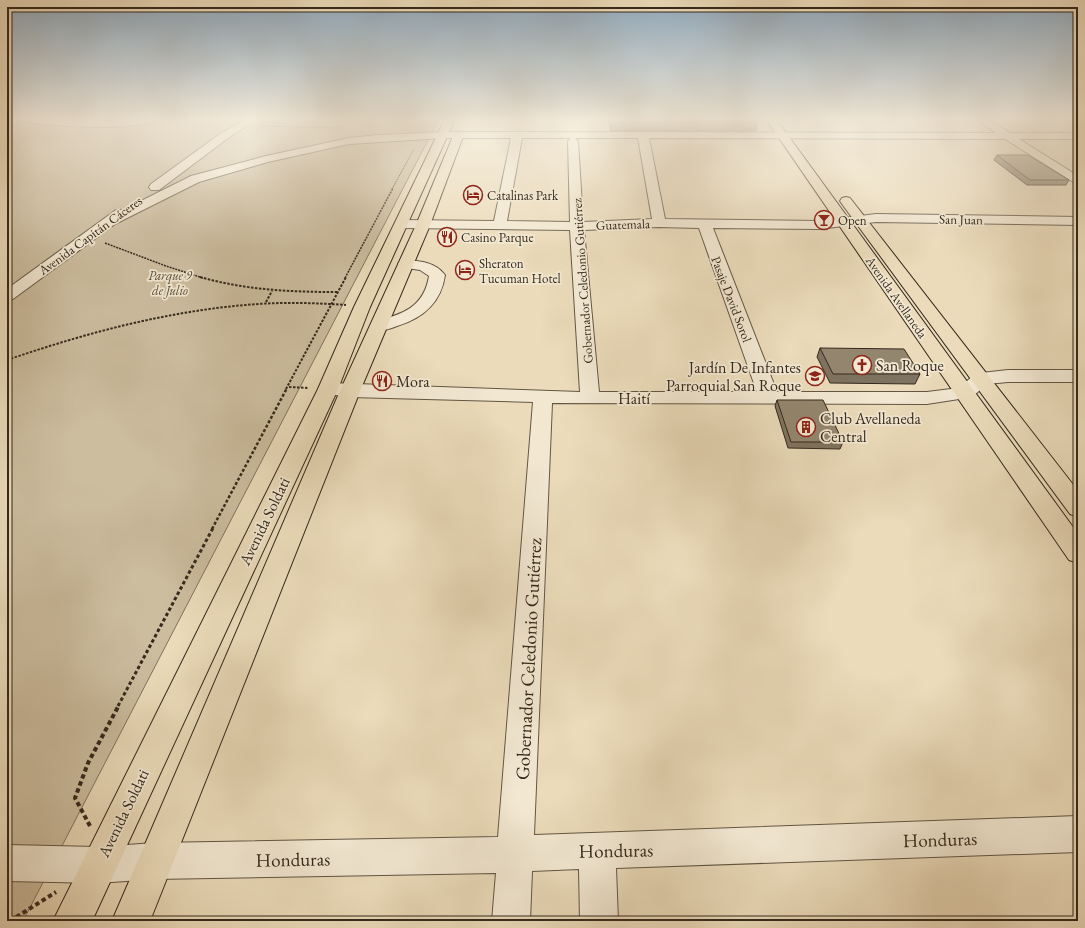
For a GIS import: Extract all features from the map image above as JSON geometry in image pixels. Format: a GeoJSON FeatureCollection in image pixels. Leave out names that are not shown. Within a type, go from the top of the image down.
{"type":"FeatureCollection","features":[{"type":"Feature","properties":{"kind":"main road","name":"Avenida Soldati"},"geometry":{"type":"LineString","coordinates":[[131,921],[339,390],[362,307],[412,225],[437,162]]}},
{"type":"Feature","properties":{"kind":"main road","name":"Avenida Avellaneda"},"geometry":{"type":"LineString","coordinates":[[809,162],[852,221],[964,393],[1078,553]]}},
{"type":"Feature","properties":{"kind":"main road","name":"Avenida Avellaneda"},"geometry":{"type":"LineString","coordinates":[[838,190],[852,221],[981,379],[1078,508]]}},
{"type":"Feature","properties":{"kind":"main road","name":"Avenida Soldati"},"geometry":{"type":"LineString","coordinates":[[72,921],[85,864],[339,390],[379,326],[405,264],[412,225]]}},
{"type":"Feature","properties":{"kind":"street","name":"Avenida Capitán Cáceres"},"geometry":{"type":"LineString","coordinates":[[7,296],[189,162]]}},
{"type":"Feature","properties":{"kind":"street"},"geometry":{"type":"LineString","coordinates":[[110,221],[195,179],[254,162]]}},
{"type":"Feature","properties":{"kind":"street"},"geometry":{"type":"LineString","coordinates":[[500,225],[512,162]]}},
{"type":"Feature","properties":{"kind":"street","name":"Gobernador Celedonio Gutiérrez"},"geometry":{"type":"LineString","coordinates":[[574,162],[577,226],[590,398]]}},
{"type":"Feature","properties":{"kind":"street"},"geometry":{"type":"LineString","coordinates":[[648,162],[659,223]]}},
{"type":"Feature","properties":{"kind":"street"},"geometry":{"type":"LineString","coordinates":[[1048,162],[1078,182]]}},
{"type":"Feature","properties":{"kind":"street","name":"Guatemala"},"geometry":{"type":"LineString","coordinates":[[412,225],[577,226],[659,223],[819,225],[852,221]]}},
{"type":"Feature","properties":{"kind":"street","name":"San Juan"},"geometry":{"type":"LineString","coordinates":[[852,221],[1078,221]]}},
{"type":"Feature","properties":{"kind":"street","name":"Pasaje David Sorol"},"geometry":{"type":"LineString","coordinates":[[704,223],[769,397]]}},
{"type":"Feature","properties":{"kind":"street"},"geometry":{"type":"LineString","coordinates":[[379,326],[394,322],[418,312],[427,304],[437,282],[437,274],[433,270],[426,267],[405,264]]}},
{"type":"Feature","properties":{"kind":"street"},"geometry":{"type":"LineString","coordinates":[[964,393],[981,379],[1008,376],[1078,376]]}},
{"type":"Feature","properties":{"kind":"street","name":"Haití"},"geometry":{"type":"LineString","coordinates":[[339,390],[590,398],[927,398],[964,393]]}},
{"type":"Feature","properties":{"kind":"street","name":"Gobernador Celedonio Gutiérrez"},"geometry":{"type":"LineString","coordinates":[[512,921],[543,396]]}},
{"type":"Feature","properties":{"kind":"street","name":"Honduras"},"geometry":{"type":"LineString","coordinates":[[7,863],[85,864],[516,855],[548,850],[597,851],[1078,834]]}},
{"type":"Feature","properties":{"kind":"street"},"geometry":{"type":"LineString","coordinates":[[597,851],[599,921]]}},
{"type":"Feature","properties":{"kind":"path"},"geometry":{"type":"LineString","coordinates":[[91,829],[75,798],[88,763],[289,387],[330,304],[407,162]]}},
{"type":"Feature","properties":{"kind":"path"},"geometry":{"type":"LineString","coordinates":[[89,237],[146,259],[229,284],[272,291],[337,292]]}},
{"type":"Feature","properties":{"kind":"path"},"geometry":{"type":"LineString","coordinates":[[266,303],[272,291]]}},
{"type":"Feature","properties":{"kind":"path"},"geometry":{"type":"LineString","coordinates":[[7,360],[70,340],[143,321],[207,308],[266,303],[330,304],[362,307]]}},
{"type":"Feature","properties":{"kind":"path"},"geometry":{"type":"LineString","coordinates":[[10,921],[59,890],[85,864]]}},
{"type":"Feature","properties":{"kind":"green space","name":"Parque 9 de Julio"},"geometry":{"type":"Polygon","coordinates":[[[7,162],[417,162],[23,921],[7,921],[7,162]]]}},
{"type":"Feature","properties":{"kind":"building"},"geometry":{"type":"Polygon","coordinates":[[[1007,162],[1040,162],[1069,180],[1030,180],[1007,162]]]}},
{"type":"Feature","properties":{"kind":"building"},"geometry":{"type":"Polygon","coordinates":[[[820,348],[904,349],[920,374],[833,374],[820,348]]]}},
{"type":"Feature","properties":{"kind":"building","name":"Club Avellaneda Central"},"geometry":{"type":"Polygon","coordinates":[[[777,400],[823,400],[843,442],[791,442],[777,400]]]}},
{"type":"Feature","properties":{"kind":"place","name":"Catalinas Park"},"geometry":{"type":"Point","coordinates":[473,195]}},
{"type":"Feature","properties":{"kind":"place","name":"Open"},"geometry":{"type":"Point","coordinates":[824,220]}},
{"type":"Feature","properties":{"kind":"place","name":"Casino Parque"},"geometry":{"type":"Point","coordinates":[447,237]}},
{"type":"Feature","properties":{"kind":"place","name":"Sheraton Tucuman Hotel"},"geometry":{"type":"Point","coordinates":[465,270]}},
{"type":"Feature","properties":{"kind":"place","name":"San Roque"},"geometry":{"type":"Point","coordinates":[862,365]}},
{"type":"Feature","properties":{"kind":"place","name":"Jardín De Infantes Parroquial San Roque"},"geometry":{"type":"Point","coordinates":[815,376]}},
{"type":"Feature","properties":{"kind":"place","name":"Mora"},"geometry":{"type":"Point","coordinates":[382,381]}},
{"type":"Feature","properties":{"kind":"place","name":"Club Avellaneda Central"},"geometry":{"type":"Point","coordinates":[806,427]}}]}
